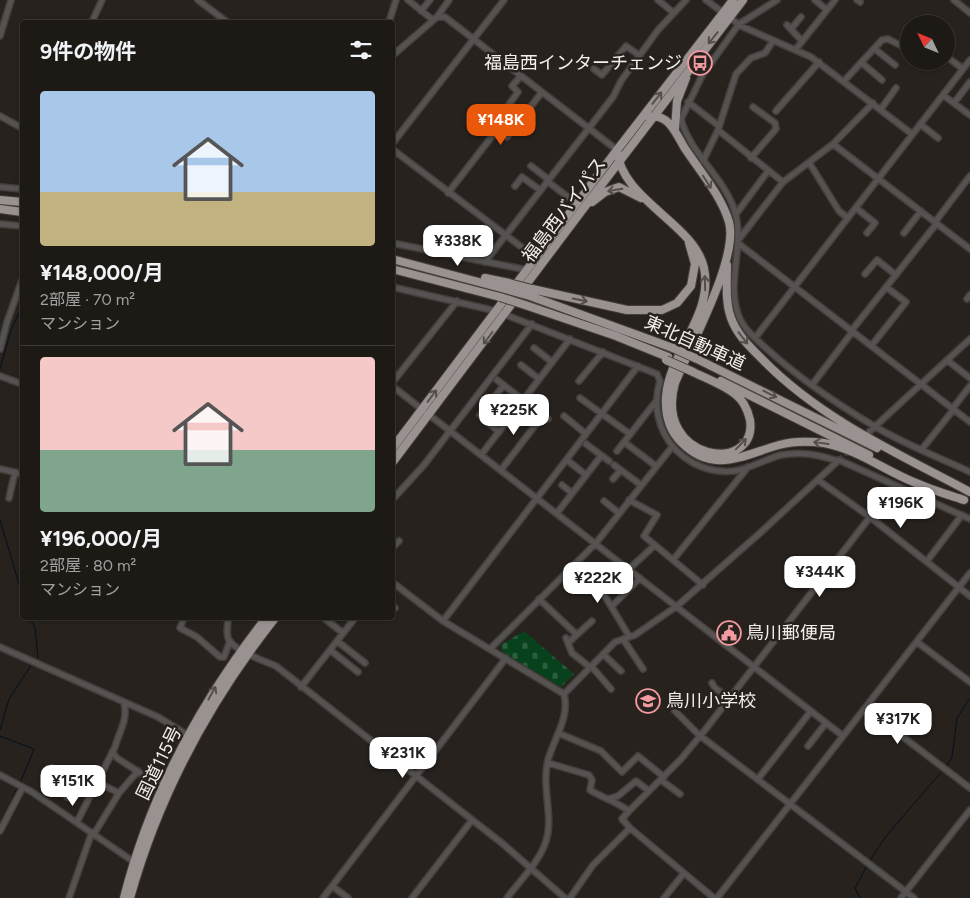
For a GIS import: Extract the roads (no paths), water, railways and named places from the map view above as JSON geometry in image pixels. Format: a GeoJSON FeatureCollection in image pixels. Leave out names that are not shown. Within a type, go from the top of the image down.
{"type":"FeatureCollection","features":[{"type":"Feature","properties":{"kind":"highway","name":"福島西バイパス"},"geometry":{"type":"LineString","coordinates":[[395,445],[536,258],[618,164],[695,61],[726,16],[733,0]]}},
{"type":"Feature","properties":{"kind":"highway","name":"福島西バイパス"},"geometry":{"type":"LineString","coordinates":[[395,459],[505,315],[640,119],[726,16],[744,0]]}},
{"type":"Feature","properties":{"kind":"highway"},"geometry":{"type":"LineString","coordinates":[[675,129],[677,101],[695,61]]}},
{"type":"Feature","properties":{"kind":"highway"},"geometry":{"type":"LineString","coordinates":[[640,119],[653,116],[662,119],[675,129],[725,212],[730,230],[727,258],[728,303],[730,316],[743,340],[781,378],[843,423],[970,492]]}},
{"type":"Feature","properties":{"kind":"highway"},"geometry":{"type":"LineString","coordinates":[[617,150],[618,164],[650,202],[695,247],[701,260],[706,286],[702,305],[667,390],[667,418],[673,432],[682,444],[703,457],[727,460],[780,444],[800,441],[822,443],[851,452],[920,485],[967,501]]}},
{"type":"Feature","properties":{"kind":"highway"},"geometry":{"type":"LineString","coordinates":[[580,206],[605,192],[619,187],[629,190],[650,202]]}},
{"type":"Feature","properties":{"kind":"highway"},"geometry":{"type":"LineString","coordinates":[[0,200],[20,202]]}},
{"type":"Feature","properties":{"kind":"highway"},"geometry":{"type":"LineString","coordinates":[[0,209],[20,212]]}},
{"type":"Feature","properties":{"kind":"highway"},"geometry":{"type":"LineString","coordinates":[[395,260],[531,293],[628,310],[662,310],[681,299],[691,286],[695,264],[688,241]]}},
{"type":"Feature","properties":{"kind":"highway"},"geometry":{"type":"LineString","coordinates":[[691,369],[736,394],[742,402],[748,414],[750,430],[738,449],[718,454],[694,447],[684,438],[676,425],[671,405],[675,383],[721,277],[727,258]]}},
{"type":"Feature","properties":{"kind":"highway","name":"東北自動車道"},"geometry":{"type":"LineString","coordinates":[[395,270],[500,297],[616,336],[691,369],[879,461],[967,501]]}},
{"type":"Feature","properties":{"kind":"highway","name":"東北自動車道"},"geometry":{"type":"LineString","coordinates":[[531,293],[673,348],[928,474],[970,492]]}},
{"type":"Feature","properties":{"kind":"highway"},"geometry":{"type":"LineString","coordinates":[[244,652],[265,620]]}},
{"type":"Feature","properties":{"kind":"highway"},"geometry":{"type":"LineString","coordinates":[[244,652],[274,620]]}},
{"type":"Feature","properties":{"kind":"highway","name":"国道115号"},"geometry":{"type":"LineString","coordinates":[[124,898],[134,862],[165,789],[191,737],[244,652]]}},
{"type":"Feature","properties":{"kind":"highway","name":"国道115号"},"geometry":{"type":"LineString","coordinates":[[130,898],[144,848],[165,789]]}},
{"type":"Feature","properties":{"kind":"street"},"geometry":{"type":"LineString","coordinates":[[0,36],[11,0]]}},
{"type":"Feature","properties":{"kind":"street"},"geometry":{"type":"LineString","coordinates":[[93,20],[102,0]]}},
{"type":"Feature","properties":{"kind":"street"},"geometry":{"type":"LineString","coordinates":[[198,0],[225,20]]}},
{"type":"Feature","properties":{"kind":"street"},"geometry":{"type":"LineString","coordinates":[[390,20],[396,0]]}},
{"type":"Feature","properties":{"kind":"street"},"geometry":{"type":"LineString","coordinates":[[408,0],[421,11],[435,18],[445,17],[617,150]]}},
{"type":"Feature","properties":{"kind":"street"},"geometry":{"type":"LineString","coordinates":[[421,11],[430,0]]}},
{"type":"Feature","properties":{"kind":"street"},"geometry":{"type":"LineString","coordinates":[[395,53],[435,18],[450,0]]}},
{"type":"Feature","properties":{"kind":"street"},"geometry":{"type":"LineString","coordinates":[[395,140],[504,0]]}},
{"type":"Feature","properties":{"kind":"street"},"geometry":{"type":"LineString","coordinates":[[658,0],[674,13]]}},
{"type":"Feature","properties":{"kind":"street"},"geometry":{"type":"LineString","coordinates":[[485,262],[613,97],[618,84],[639,56],[686,0]]}},
{"type":"Feature","properties":{"kind":"street"},"geometry":{"type":"LineString","coordinates":[[777,0],[740,25],[720,48],[688,102],[681,118],[687,136],[730,198],[736,214],[739,241],[735,290],[736,306],[744,326],[782,363],[875,427],[970,472]]}},
{"type":"Feature","properties":{"kind":"street"},"geometry":{"type":"LineString","coordinates":[[815,0],[827,10]]}},
{"type":"Feature","properties":{"kind":"street"},"geometry":{"type":"LineString","coordinates":[[796,50],[835,0]]}},
{"type":"Feature","properties":{"kind":"street"},"geometry":{"type":"LineString","coordinates":[[954,0],[970,13]]}},
{"type":"Feature","properties":{"kind":"street"},"geometry":{"type":"LineString","coordinates":[[709,1],[740,25],[819,62],[912,134]]}},
{"type":"Feature","properties":{"kind":"street"},"geometry":{"type":"LineString","coordinates":[[801,16],[789,27],[802,41]]}},
{"type":"Feature","properties":{"kind":"street"},"geometry":{"type":"LineString","coordinates":[[844,81],[884,39],[900,45]]}},
{"type":"Feature","properties":{"kind":"street"},"geometry":{"type":"LineString","coordinates":[[703,161],[718,128],[736,74],[751,58],[765,53],[773,41]]}},
{"type":"Feature","properties":{"kind":"street"},"geometry":{"type":"LineString","coordinates":[[594,69],[602,74],[626,46],[639,56]]}},
{"type":"Feature","properties":{"kind":"street"},"geometry":{"type":"LineString","coordinates":[[874,49],[895,65]]}},
{"type":"Feature","properties":{"kind":"street"},"geometry":{"type":"LineString","coordinates":[[755,338],[970,60]]}},
{"type":"Feature","properties":{"kind":"street"},"geometry":{"type":"LineString","coordinates":[[776,111],[819,62]]}},
{"type":"Feature","properties":{"kind":"street"},"geometry":{"type":"LineString","coordinates":[[862,63],[882,80]]}},
{"type":"Feature","properties":{"kind":"street"},"geometry":{"type":"LineString","coordinates":[[955,63],[963,70]]}},
{"type":"Feature","properties":{"kind":"street"},"geometry":{"type":"LineString","coordinates":[[519,121],[505,110],[518,92],[512,86],[521,76]]}},
{"type":"Feature","properties":{"kind":"street"},"geometry":{"type":"LineString","coordinates":[[954,103],[970,82]]}},
{"type":"Feature","properties":{"kind":"street"},"geometry":{"type":"LineString","coordinates":[[881,109],[896,88]]}},
{"type":"Feature","properties":{"kind":"street"},"geometry":{"type":"LineString","coordinates":[[448,193],[493,135],[496,133],[507,137],[542,92]]}},
{"type":"Feature","properties":{"kind":"street"},"geometry":{"type":"LineString","coordinates":[[943,94],[970,115]]}},
{"type":"Feature","properties":{"kind":"street"},"geometry":{"type":"LineString","coordinates":[[688,102],[751,158],[783,182]]}},
{"type":"Feature","properties":{"kind":"street"},"geometry":{"type":"LineString","coordinates":[[739,241],[783,182],[810,164],[833,144],[873,103]]}},
{"type":"Feature","properties":{"kind":"street"},"geometry":{"type":"LineString","coordinates":[[751,158],[776,128],[775,123],[753,107]]}},
{"type":"Feature","properties":{"kind":"street"},"geometry":{"type":"LineString","coordinates":[[0,116],[20,127]]}},
{"type":"Feature","properties":{"kind":"street"},"geometry":{"type":"LineString","coordinates":[[920,124],[938,138]]}},
{"type":"Feature","properties":{"kind":"street"},"geometry":{"type":"LineString","coordinates":[[833,144],[970,249]]}},
{"type":"Feature","properties":{"kind":"street"},"geometry":{"type":"LineString","coordinates":[[395,151],[536,258]]}},
{"type":"Feature","properties":{"kind":"street"},"geometry":{"type":"LineString","coordinates":[[810,164],[839,211],[848,218]]}},
{"type":"Feature","properties":{"kind":"street"},"geometry":{"type":"LineString","coordinates":[[531,166],[580,206]]}},
{"type":"Feature","properties":{"kind":"street"},"geometry":{"type":"LineString","coordinates":[[736,214],[768,171]]}},
{"type":"Feature","properties":{"kind":"street"},"geometry":{"type":"LineString","coordinates":[[812,385],[970,176]]}},
{"type":"Feature","properties":{"kind":"street"},"geometry":{"type":"LineString","coordinates":[[515,186],[522,177],[540,190]]}},
{"type":"Feature","properties":{"kind":"street"},"geometry":{"type":"LineString","coordinates":[[0,187],[20,189]]}},
{"type":"Feature","properties":{"kind":"street"},"geometry":{"type":"LineString","coordinates":[[856,208],[875,223],[867,233]]}},
{"type":"Feature","properties":{"kind":"street"},"geometry":{"type":"LineString","coordinates":[[904,233],[921,211]]}},
{"type":"Feature","properties":{"kind":"street"},"geometry":{"type":"LineString","coordinates":[[0,224],[20,226]]}},
{"type":"Feature","properties":{"kind":"street"},"geometry":{"type":"LineString","coordinates":[[739,241],[970,422]]}},
{"type":"Feature","properties":{"kind":"street"},"geometry":{"type":"LineString","coordinates":[[395,245],[527,270]]}},
{"type":"Feature","properties":{"kind":"street"},"geometry":{"type":"LineString","coordinates":[[865,274],[877,260],[896,274]]}},
{"type":"Feature","properties":{"kind":"street"},"geometry":{"type":"LineString","coordinates":[[0,349],[20,286]]}},
{"type":"Feature","properties":{"kind":"street"},"geometry":{"type":"LineString","coordinates":[[872,345],[906,302],[886,286]]}},
{"type":"Feature","properties":{"kind":"street"},"geometry":{"type":"LineString","coordinates":[[395,288],[496,311],[657,374],[659,377],[657,420],[672,446],[686,460],[709,469],[734,471],[781,456],[805,453],[839,460],[970,519]]}},
{"type":"Feature","properties":{"kind":"street"},"geometry":{"type":"LineString","coordinates":[[395,380],[457,301]]}},
{"type":"Feature","properties":{"kind":"street"},"geometry":{"type":"LineString","coordinates":[[395,496],[450,430],[532,324]]}},
{"type":"Feature","properties":{"kind":"street"},"geometry":{"type":"LineString","coordinates":[[481,455],[570,339]]}},
{"type":"Feature","properties":{"kind":"street"},"geometry":{"type":"LineString","coordinates":[[869,432],[970,339]]}},
{"type":"Feature","properties":{"kind":"street"},"geometry":{"type":"LineString","coordinates":[[534,348],[552,362]]}},
{"type":"Feature","properties":{"kind":"street"},"geometry":{"type":"LineString","coordinates":[[579,381],[603,352]]}},
{"type":"Feature","properties":{"kind":"street"},"geometry":{"type":"LineString","coordinates":[[947,360],[970,378]]}},
{"type":"Feature","properties":{"kind":"street"},"geometry":{"type":"LineString","coordinates":[[521,365],[539,379]]}},
{"type":"Feature","properties":{"kind":"street"},"geometry":{"type":"LineString","coordinates":[[443,620],[638,366]]}},
{"type":"Feature","properties":{"kind":"street"},"geometry":{"type":"LineString","coordinates":[[0,376],[20,383]]}},
{"type":"Feature","properties":{"kind":"street"},"geometry":{"type":"LineString","coordinates":[[497,380],[545,417],[501,470]]}},
{"type":"Feature","properties":{"kind":"street"},"geometry":{"type":"LineString","coordinates":[[499,432],[480,415],[504,385]]}},
{"type":"Feature","properties":{"kind":"street"},"geometry":{"type":"LineString","coordinates":[[395,386],[429,415],[843,736]]}},
{"type":"Feature","properties":{"kind":"street"},"geometry":{"type":"LineString","coordinates":[[922,449],[970,386]]}},
{"type":"Feature","properties":{"kind":"street"},"geometry":{"type":"LineString","coordinates":[[580,398],[630,434]]}},
{"type":"Feature","properties":{"kind":"street"},"geometry":{"type":"LineString","coordinates":[[617,451],[657,400]]}},
{"type":"Feature","properties":{"kind":"street"},"geometry":{"type":"LineString","coordinates":[[564,416],[586,434]]}},
{"type":"Feature","properties":{"kind":"street"},"geometry":{"type":"LineString","coordinates":[[624,442],[656,466]]}},
{"type":"Feature","properties":{"kind":"street"},"geometry":{"type":"LineString","coordinates":[[586,444],[609,461]]}},
{"type":"Feature","properties":{"kind":"street"},"geometry":{"type":"LineString","coordinates":[[491,648],[596,543],[672,446]]}},
{"type":"Feature","properties":{"kind":"street"},"geometry":{"type":"LineString","coordinates":[[556,513],[601,456]]}},
{"type":"Feature","properties":{"kind":"street"},"geometry":{"type":"LineString","coordinates":[[567,460],[586,475]]}},
{"type":"Feature","properties":{"kind":"street"},"geometry":{"type":"LineString","coordinates":[[564,694],[615,642],[629,636],[676,606],[703,584],[838,461]]}},
{"type":"Feature","properties":{"kind":"street"},"geometry":{"type":"LineString","coordinates":[[614,465],[641,486]]}},
{"type":"Feature","properties":{"kind":"street"},"geometry":{"type":"LineString","coordinates":[[673,560],[748,466]]}},
{"type":"Feature","properties":{"kind":"street"},"geometry":{"type":"LineString","coordinates":[[0,469],[20,473]]}},
{"type":"Feature","properties":{"kind":"street"},"geometry":{"type":"LineString","coordinates":[[613,480],[621,470]]}},
{"type":"Feature","properties":{"kind":"street"},"geometry":{"type":"LineString","coordinates":[[9,498],[15,472]]}},
{"type":"Feature","properties":{"kind":"street"},"geometry":{"type":"LineString","coordinates":[[818,480],[870,517],[970,596]]}},
{"type":"Feature","properties":{"kind":"street"},"geometry":{"type":"LineString","coordinates":[[562,485],[572,493]]}},
{"type":"Feature","properties":{"kind":"street"},"geometry":{"type":"LineString","coordinates":[[630,500],[657,515],[643,534],[703,584]]}},
{"type":"Feature","properties":{"kind":"street"},"geometry":{"type":"LineString","coordinates":[[604,501],[619,513]]}},
{"type":"Feature","properties":{"kind":"street"},"geometry":{"type":"LineString","coordinates":[[927,561],[962,515]]}},
{"type":"Feature","properties":{"kind":"street"},"geometry":{"type":"LineString","coordinates":[[870,517],[699,736],[663,778],[622,819],[630,828],[716,898],[791,805],[970,573]]}},
{"type":"Feature","properties":{"kind":"street"},"geometry":{"type":"LineString","coordinates":[[395,545],[399,541]]}},
{"type":"Feature","properties":{"kind":"street"},"geometry":{"type":"LineString","coordinates":[[629,569],[655,545]]}},
{"type":"Feature","properties":{"kind":"street"},"geometry":{"type":"LineString","coordinates":[[577,586],[586,576]]}},
{"type":"Feature","properties":{"kind":"street"},"geometry":{"type":"LineString","coordinates":[[561,578],[577,586],[602,593],[612,606],[629,636]]}},
{"type":"Feature","properties":{"kind":"street"},"geometry":{"type":"LineString","coordinates":[[612,606],[640,578]]}},
{"type":"Feature","properties":{"kind":"street"},"geometry":{"type":"LineString","coordinates":[[395,584],[443,620],[564,694]]}},
{"type":"Feature","properties":{"kind":"street"},"geometry":{"type":"LineString","coordinates":[[540,599],[576,634]]}},
{"type":"Feature","properties":{"kind":"street"},"geometry":{"type":"LineString","coordinates":[[183,620],[180,628],[197,637],[220,657],[224,656],[230,641],[228,620]]}},
{"type":"Feature","properties":{"kind":"street"},"geometry":{"type":"LineString","coordinates":[[327,620],[343,633]]}},
{"type":"Feature","properties":{"kind":"street"},"geometry":{"type":"LineString","coordinates":[[300,687],[353,620]]}},
{"type":"Feature","properties":{"kind":"street"},"geometry":{"type":"LineString","coordinates":[[592,621],[568,640],[572,653],[591,667],[611,688]]}},
{"type":"Feature","properties":{"kind":"street"},"geometry":{"type":"LineString","coordinates":[[623,639],[643,669]]}},
{"type":"Feature","properties":{"kind":"street"},"geometry":{"type":"LineString","coordinates":[[230,641],[244,652],[276,666],[300,687],[531,867],[565,898]]}},
{"type":"Feature","properties":{"kind":"street"},"geometry":{"type":"LineString","coordinates":[[337,641],[365,663]]}},
{"type":"Feature","properties":{"kind":"street"},"geometry":{"type":"LineString","coordinates":[[917,642],[970,682]]}},
{"type":"Feature","properties":{"kind":"street"},"geometry":{"type":"LineString","coordinates":[[0,647],[158,717],[191,737]]}},
{"type":"Feature","properties":{"kind":"street"},"geometry":{"type":"LineString","coordinates":[[330,650],[358,672]]}},
{"type":"Feature","properties":{"kind":"street"},"geometry":{"type":"LineString","coordinates":[[603,654],[621,671]]}},
{"type":"Feature","properties":{"kind":"street"},"geometry":{"type":"LineString","coordinates":[[323,898],[506,658]]}},
{"type":"Feature","properties":{"kind":"street"},"geometry":{"type":"LineString","coordinates":[[712,683],[715,688],[729,698]]}},
{"type":"Feature","properties":{"kind":"street"},"geometry":{"type":"LineString","coordinates":[[507,898],[539,857],[546,839],[548,763],[566,709],[564,694]]}},
{"type":"Feature","properties":{"kind":"street"},"geometry":{"type":"LineString","coordinates":[[77,822],[112,752],[118,732],[126,718],[124,702]]}},
{"type":"Feature","properties":{"kind":"street"},"geometry":{"type":"LineString","coordinates":[[865,708],[970,788]]}},
{"type":"Feature","properties":{"kind":"street"},"geometry":{"type":"LineString","coordinates":[[675,711],[699,736],[914,898]]}},
{"type":"Feature","properties":{"kind":"street"},"geometry":{"type":"LineString","coordinates":[[758,779],[811,711]]}},
{"type":"Feature","properties":{"kind":"street"},"geometry":{"type":"LineString","coordinates":[[808,746],[826,723]]}},
{"type":"Feature","properties":{"kind":"street"},"geometry":{"type":"LineString","coordinates":[[558,733],[601,751],[622,772],[638,756],[680,794]]}},
{"type":"Feature","properties":{"kind":"street"},"geometry":{"type":"LineString","coordinates":[[112,752],[117,758],[165,789]]}},
{"type":"Feature","properties":{"kind":"street"},"geometry":{"type":"LineString","coordinates":[[548,763],[589,775],[592,780],[590,790],[620,804],[629,811]]}},
{"type":"Feature","properties":{"kind":"street"},"geometry":{"type":"LineString","coordinates":[[52,768],[97,782],[119,793]]}},
{"type":"Feature","properties":{"kind":"street"},"geometry":{"type":"LineString","coordinates":[[68,898],[93,833],[119,793],[138,771]]}},
{"type":"Feature","properties":{"kind":"street"},"geometry":{"type":"LineString","coordinates":[[0,775],[23,787],[77,822],[134,862]]}},
{"type":"Feature","properties":{"kind":"street"},"geometry":{"type":"LineString","coordinates":[[67,797],[80,778]]}},
{"type":"Feature","properties":{"kind":"street"},"geometry":{"type":"LineString","coordinates":[[607,799],[618,796],[636,781],[649,791]]}},
{"type":"Feature","properties":{"kind":"street"},"geometry":{"type":"LineString","coordinates":[[0,831],[23,787]]}},
{"type":"Feature","properties":{"kind":"street"},"geometry":{"type":"LineString","coordinates":[[901,898],[970,810]]}},
{"type":"Feature","properties":{"kind":"street"},"geometry":{"type":"LineString","coordinates":[[412,898],[472,820]]}},
{"type":"Feature","properties":{"kind":"street"},"geometry":{"type":"LineString","coordinates":[[570,898],[593,866],[630,828]]}},
{"type":"Feature","properties":{"kind":"street"},"geometry":{"type":"LineString","coordinates":[[664,898],[684,873]]}},
{"type":"Feature","properties":{"kind":"street"},"geometry":{"type":"LineString","coordinates":[[332,886],[348,898]]}},
{"type":"Feature","properties":{"kind":"waterway"},"geometry":{"type":"LineString","coordinates":[[98,20],[105,0]]}},
{"type":"Feature","properties":{"kind":"waterway"},"geometry":{"type":"LineString","coordinates":[[0,369],[11,330],[20,311]]}},
{"type":"Feature","properties":{"kind":"waterway"},"geometry":{"type":"LineString","coordinates":[[0,520],[20,587]]}},
{"type":"Feature","properties":{"kind":"waterway"},"geometry":{"type":"LineString","coordinates":[[31,620],[35,628],[38,657],[35,661]]}},
{"type":"Feature","properties":{"kind":"waterway"},"geometry":{"type":"LineString","coordinates":[[0,730],[9,699],[32,664]]}},
{"type":"Feature","properties":{"kind":"waterway"},"geometry":{"type":"LineString","coordinates":[[946,767],[952,757],[957,718],[970,698]]}},
{"type":"Feature","properties":{"kind":"waterway"},"geometry":{"type":"LineString","coordinates":[[0,736],[34,749],[20,783]]}},
{"type":"Feature","properties":{"kind":"waterway"},"geometry":{"type":"LineString","coordinates":[[869,862],[886,836],[943,770]]}},
{"type":"Feature","properties":{"kind":"waterway"},"geometry":{"type":"LineString","coordinates":[[8,810],[18,786]]}},
{"type":"Feature","properties":{"kind":"waterway"},"geometry":{"type":"LineString","coordinates":[[860,898],[855,888],[867,866]]}},
{"type":"Feature","properties":{"kind":"tunnel"},"geometry":{"type":"LineString","coordinates":[[839,460],[861,439]]}},
{"type":"Feature","properties":{"kind":"place","name":"福島西インターチェンジ"},"geometry":{"type":"Point","coordinates":[700,63]}},
{"type":"Feature","properties":{"kind":"place","name":"鳥川郵便局"},"geometry":{"type":"Point","coordinates":[729,633]}},
{"type":"Feature","properties":{"kind":"place","name":"鳥川小学校"},"geometry":{"type":"Point","coordinates":[648,701]}}]}
